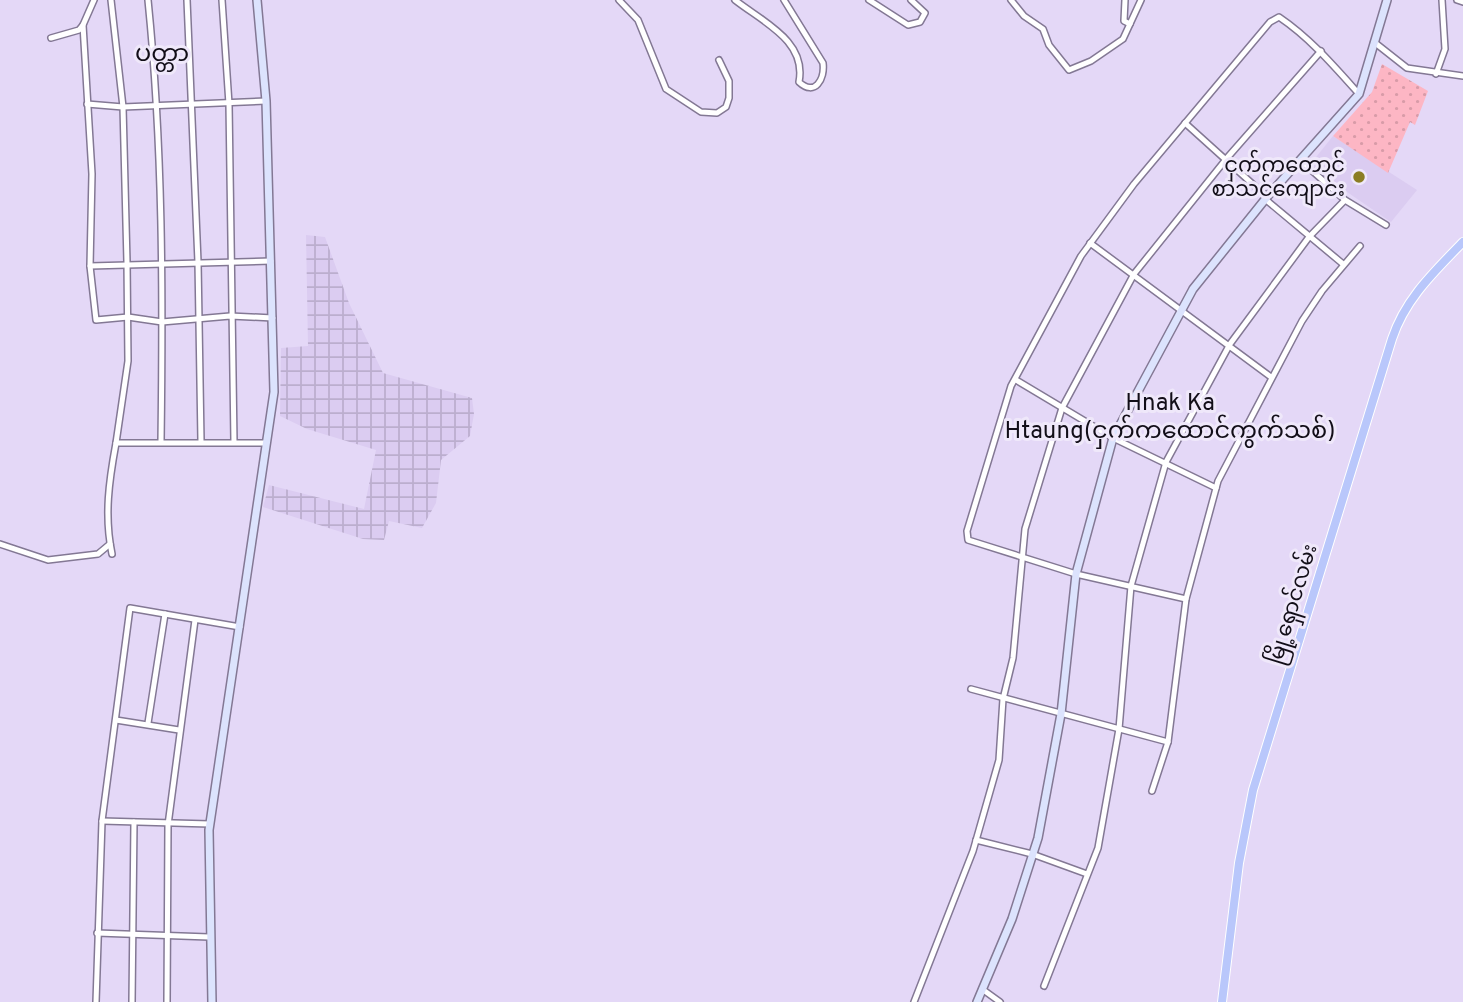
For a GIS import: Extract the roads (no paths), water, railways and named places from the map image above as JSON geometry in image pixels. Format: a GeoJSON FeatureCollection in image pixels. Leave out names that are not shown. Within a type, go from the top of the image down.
{"type":"FeatureCollection","features":[{"type":"Feature","properties":{"kind":"main road"},"geometry":{"type":"LineString","coordinates":[[212,1002],[209,937],[210,824],[274,392],[266,101],[257,0]]}},
{"type":"Feature","properties":{"kind":"main road"},"geometry":{"type":"LineString","coordinates":[[977,1002],[998,957],[1032,854],[1052,776],[1076,574],[1113,438],[1193,289],[1266,198],[1359,94],[1387,0]]}},
{"type":"Feature","properties":{"kind":"main road","name":"မြို့ရှောင်လမ်း"},"geometry":{"type":"LineString","coordinates":[[1222,1002],[1239,863],[1253,790],[1392,339],[1403,310],[1419,288],[1463,242]]}},
{"type":"Feature","properties":{"kind":"street"},"geometry":{"type":"LineString","coordinates":[[51,38],[79,30],[94,0]]}},
{"type":"Feature","properties":{"kind":"street"},"geometry":{"type":"LineString","coordinates":[[111,0],[123,107],[128,317],[128,361],[108,490],[112,554]]}},
{"type":"Feature","properties":{"kind":"street"},"geometry":{"type":"LineString","coordinates":[[148,0],[159,105],[163,264],[161,442]]}},
{"type":"Feature","properties":{"kind":"street"},"geometry":{"type":"LineString","coordinates":[[187,0],[198,262],[201,440]]}},
{"type":"Feature","properties":{"kind":"street"},"geometry":{"type":"LineString","coordinates":[[222,0],[229,104],[229,262],[234,442]]}},
{"type":"Feature","properties":{"kind":"street"},"geometry":{"type":"LineString","coordinates":[[620,0],[638,20],[666,89],[701,112],[717,113],[726,107],[729,81],[719,60]]}},
{"type":"Feature","properties":{"kind":"street"},"geometry":{"type":"LineString","coordinates":[[735,0],[768,23],[790,44],[801,62],[799,82],[804,87],[815,88],[825,74],[823,63],[784,0]]}},
{"type":"Feature","properties":{"kind":"street"},"geometry":{"type":"LineString","coordinates":[[869,0],[908,25],[920,22],[925,13],[911,0]]}},
{"type":"Feature","properties":{"kind":"street"},"geometry":{"type":"LineString","coordinates":[[1011,0],[1024,16],[1043,29],[1049,46],[1069,70],[1091,61],[1122,39],[1141,0]]}},
{"type":"Feature","properties":{"kind":"street"},"geometry":{"type":"LineString","coordinates":[[1125,0],[1124,21],[1129,24]]}},
{"type":"Feature","properties":{"kind":"street"},"geometry":{"type":"LineString","coordinates":[[1436,74],[1445,49],[1442,0]]}},
{"type":"Feature","properties":{"kind":"street"},"geometry":{"type":"LineString","coordinates":[[1457,0],[1463,2]]}},
{"type":"Feature","properties":{"kind":"street"},"geometry":{"type":"LineString","coordinates":[[1186,599],[1076,574],[968,540],[967,531],[1011,386],[1090,243],[1256,35],[1279,17],[1321,51],[1359,94]]}},
{"type":"Feature","properties":{"kind":"street"},"geometry":{"type":"LineString","coordinates":[[83,25],[92,174],[90,266],[96,320],[128,317],[162,321],[230,316],[273,318]]}},
{"type":"Feature","properties":{"kind":"street"},"geometry":{"type":"LineString","coordinates":[[1374,42],[1407,68],[1463,76]]}},
{"type":"Feature","properties":{"kind":"street"},"geometry":{"type":"LineString","coordinates":[[914,1002],[976,840],[999,760],[1003,699],[1013,658],[1022,556],[1032,502],[1062,408],[1134,274],[1227,158],[1321,51]]}},
{"type":"Feature","properties":{"kind":"street"},"geometry":{"type":"LineString","coordinates":[[87,104],[123,107],[266,101]]}},
{"type":"Feature","properties":{"kind":"street"},"geometry":{"type":"LineString","coordinates":[[1185,123],[1227,158],[1309,237],[1343,264]]}},
{"type":"Feature","properties":{"kind":"street"},"geometry":{"type":"LineString","coordinates":[[1300,160],[1345,200],[1386,225]]}},
{"type":"Feature","properties":{"kind":"street"},"geometry":{"type":"LineString","coordinates":[[1044,986],[1098,848],[1119,729],[1131,586],[1166,462],[1230,344],[1309,237],[1345,200]]}},
{"type":"Feature","properties":{"kind":"street"},"geometry":{"type":"LineString","coordinates":[[1090,243],[1134,274],[1180,312],[1230,344],[1271,377]]}},
{"type":"Feature","properties":{"kind":"street"},"geometry":{"type":"LineString","coordinates":[[1152,791],[1168,742],[1186,599],[1216,488],[1271,377],[1322,290],[1360,246]]}},
{"type":"Feature","properties":{"kind":"street"},"geometry":{"type":"LineString","coordinates":[[90,266],[127,262],[163,264],[271,261]]}},
{"type":"Feature","properties":{"kind":"street"},"geometry":{"type":"LineString","coordinates":[[1016,380],[1113,438],[1216,488]]}},
{"type":"Feature","properties":{"kind":"street"},"geometry":{"type":"LineString","coordinates":[[116,443],[201,440],[266,443]]}},
{"type":"Feature","properties":{"kind":"street"},"geometry":{"type":"LineString","coordinates":[[0,544],[48,560],[98,554],[110,544]]}},
{"type":"Feature","properties":{"kind":"street"},"geometry":{"type":"LineString","coordinates":[[96,1002],[103,821],[131,608],[240,628]]}},
{"type":"Feature","properties":{"kind":"street"},"geometry":{"type":"LineString","coordinates":[[148,723],[164,614]]}},
{"type":"Feature","properties":{"kind":"street"},"geometry":{"type":"LineString","coordinates":[[167,1002],[170,936],[168,825],[195,620]]}},
{"type":"Feature","properties":{"kind":"street"},"geometry":{"type":"LineString","coordinates":[[971,689],[1168,742]]}},
{"type":"Feature","properties":{"kind":"street"},"geometry":{"type":"LineString","coordinates":[[116,720],[179,730]]}},
{"type":"Feature","properties":{"kind":"street"},"geometry":{"type":"LineString","coordinates":[[103,821],[168,825],[210,824]]}},
{"type":"Feature","properties":{"kind":"street"},"geometry":{"type":"LineString","coordinates":[[132,1002],[134,822]]}},
{"type":"Feature","properties":{"kind":"street"},"geometry":{"type":"LineString","coordinates":[[976,840],[1032,854],[1087,874]]}},
{"type":"Feature","properties":{"kind":"street"},"geometry":{"type":"LineString","coordinates":[[97,933],[209,937]]}},
{"type":"Feature","properties":{"kind":"street"},"geometry":{"type":"LineString","coordinates":[[982,989],[1000,1002]]}},
{"type":"Feature","properties":{"kind":"place","name":"ငှက်ကတောင် စာသင်ကျောင်း"},"geometry":{"type":"Point","coordinates":[1359,177]}},
{"type":"Feature","properties":{"kind":"district","name":"ပတ္တာ"},"geometry":{"type":"Point","coordinates":[162,53]}},
{"type":"Feature","properties":{"kind":"district","name":"Hnak Ka Htaung(ငှက်ကထောင်ကွက်သစ်)"},"geometry":{"type":"Point","coordinates":[1170,416]}}]}
